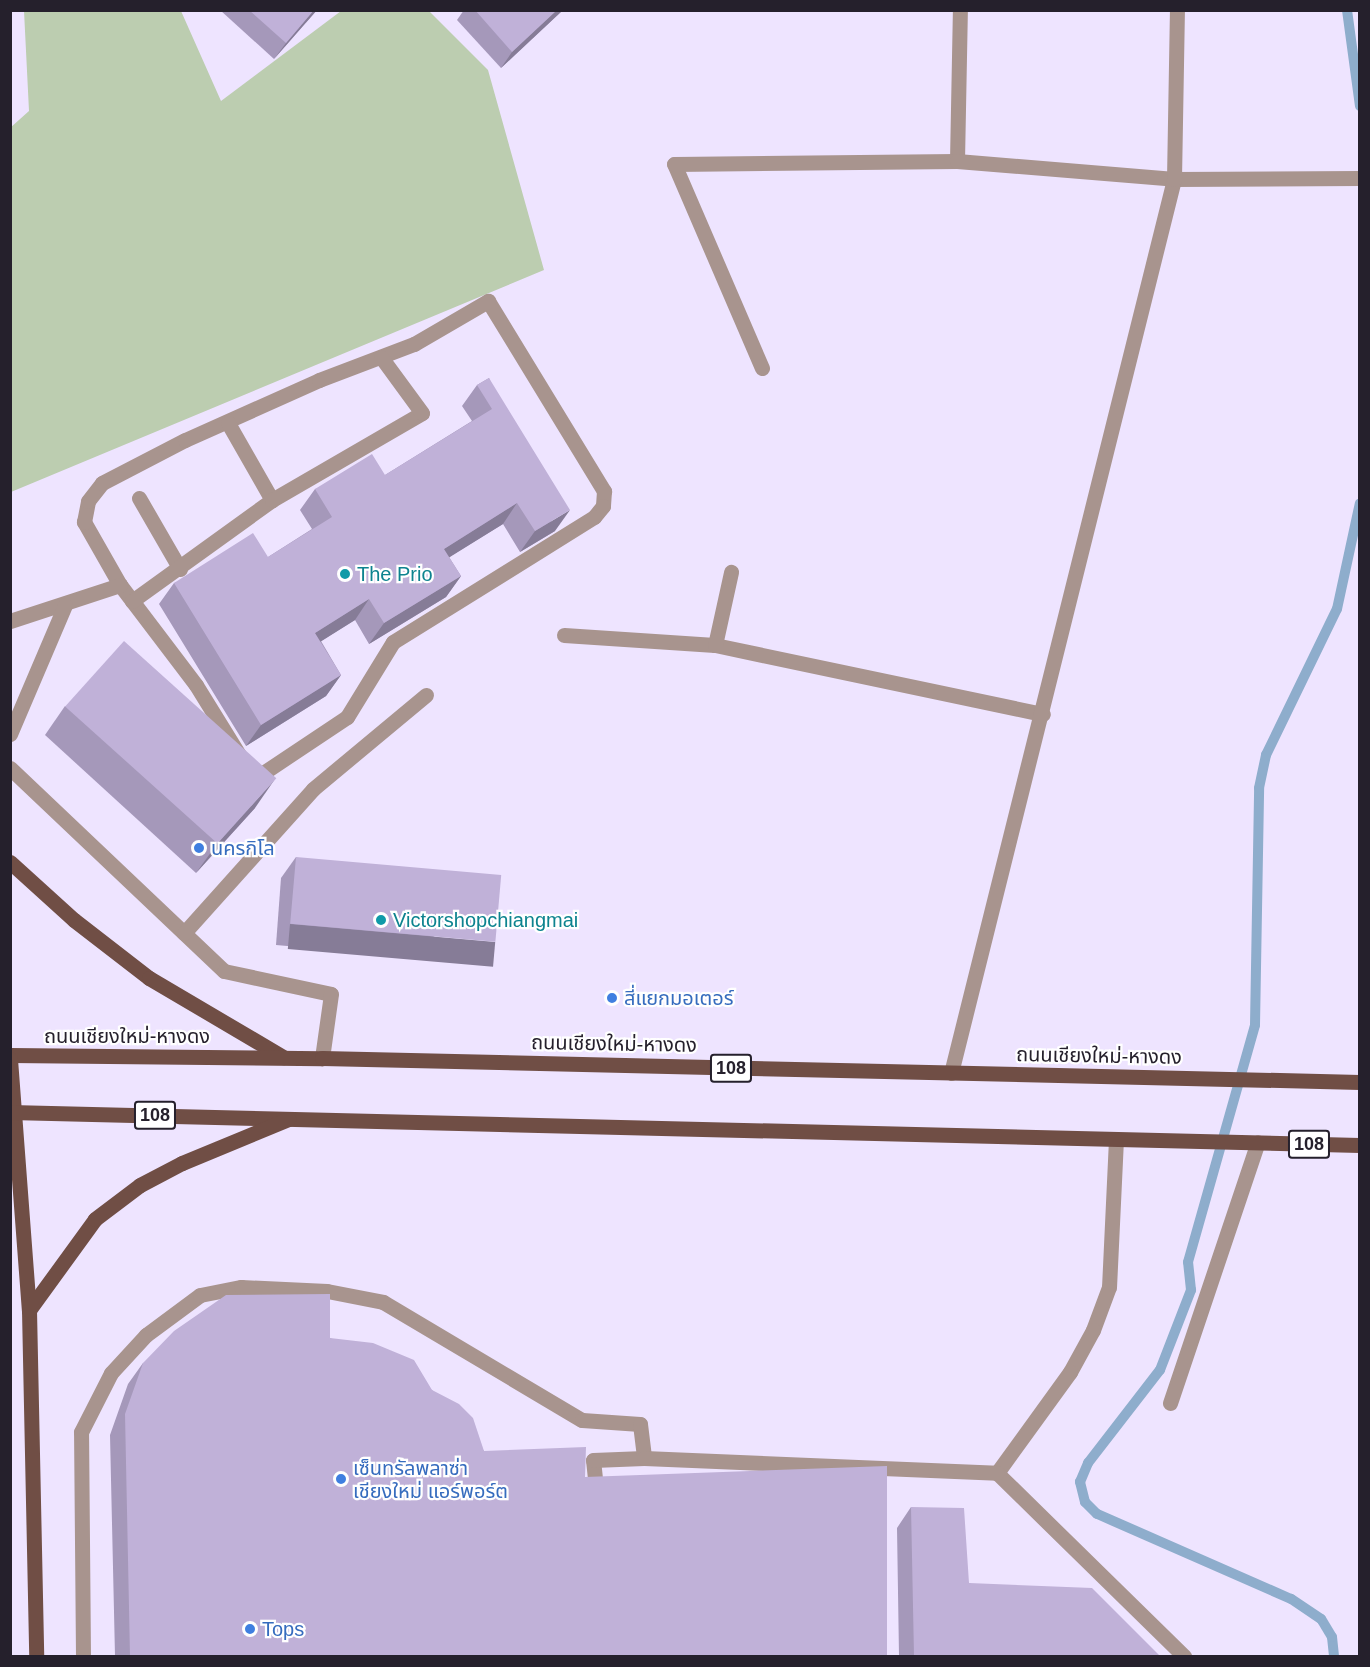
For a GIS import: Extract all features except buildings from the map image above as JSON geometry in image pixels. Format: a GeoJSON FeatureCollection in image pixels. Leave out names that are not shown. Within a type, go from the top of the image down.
{"type":"FeatureCollection","features":[{"type":"Feature","properties":{"kind":"main road"},"geometry":{"type":"LineString","coordinates":[[10,862],[74,920],[149,978],[283,1057]]}},
{"type":"Feature","properties":{"kind":"main road","name":"ถนนเชียงใหม่-หางดง"},"geometry":{"type":"LineString","coordinates":[[10,1057],[283,1057],[1359,1082]]}},
{"type":"Feature","properties":{"kind":"main road"},"geometry":{"type":"LineString","coordinates":[[10,1057],[30,1310],[36,1656]]}},
{"type":"Feature","properties":{"kind":"main road","name":"108"},"geometry":{"type":"LineString","coordinates":[[13,1112],[293,1117],[1359,1145]]}},
{"type":"Feature","properties":{"kind":"main road"},"geometry":{"type":"LineString","coordinates":[[30,1310],[95,1218],[140,1185],[182,1163],[293,1117]]}},
{"type":"Feature","properties":{"kind":"street"},"geometry":{"type":"LineString","coordinates":[[957,161],[960,10]]}},
{"type":"Feature","properties":{"kind":"street"},"geometry":{"type":"LineString","coordinates":[[951,1073],[1043,714],[1174,179],[1177,10]]}},
{"type":"Feature","properties":{"kind":"street"},"geometry":{"type":"LineString","coordinates":[[762,368],[674,164],[957,161],[1174,179],[1355,178]]}},
{"type":"Feature","properties":{"kind":"street"},"geometry":{"type":"LineString","coordinates":[[488,302],[604,491],[603,506],[594,517],[393,642],[347,717],[254,779],[195,685],[120,585],[84,522],[88,501],[102,483],[185,440],[228,423],[319,380],[414,344],[488,302]]}},
{"type":"Feature","properties":{"kind":"street"},"geometry":{"type":"LineString","coordinates":[[132,601],[180,569],[272,500],[422,413],[381,357]]}},
{"type":"Feature","properties":{"kind":"street"},"geometry":{"type":"LineString","coordinates":[[228,423],[272,500]]}},
{"type":"Feature","properties":{"kind":"street"},"geometry":{"type":"LineString","coordinates":[[139,498],[180,569]]}},
{"type":"Feature","properties":{"kind":"street"},"geometry":{"type":"LineString","coordinates":[[715,645],[730,572]]}},
{"type":"Feature","properties":{"kind":"street"},"geometry":{"type":"LineString","coordinates":[[10,621],[120,585]]}},
{"type":"Feature","properties":{"kind":"street"},"geometry":{"type":"LineString","coordinates":[[10,734],[65,604]]}},
{"type":"Feature","properties":{"kind":"street"},"geometry":{"type":"LineString","coordinates":[[564,634],[715,645],[1043,714]]}},
{"type":"Feature","properties":{"kind":"street"},"geometry":{"type":"LineString","coordinates":[[184,933],[313,789],[426,695]]}},
{"type":"Feature","properties":{"kind":"street"},"geometry":{"type":"LineString","coordinates":[[10,768],[224,971],[331,994],[322,1058]]}},
{"type":"Feature","properties":{"kind":"street"},"geometry":{"type":"LineString","coordinates":[[997,1473],[1070,1372],[1093,1330],[1108,1287],[1116,1139]]}},
{"type":"Feature","properties":{"kind":"street"},"geometry":{"type":"LineString","coordinates":[[1170,1403],[1258,1142]]}},
{"type":"Feature","properties":{"kind":"street"},"geometry":{"type":"LineString","coordinates":[[83,1656],[81,1432],[111,1373],[146,1335],[200,1295],[241,1287],[327,1291],[382,1302],[582,1420],[640,1424],[644,1458]]}},
{"type":"Feature","properties":{"kind":"street"},"geometry":{"type":"LineString","coordinates":[[596,1488],[593,1460],[644,1458],[997,1473],[1184,1656]]}},
{"type":"Feature","properties":{"kind":"green space"},"geometry":{"type":"Polygon","coordinates":[[[24,11],[181,11],[221,101],[341,11],[429,11],[488,70],[544,270],[11,492],[10,128],[29,111],[24,11]]]}},
{"type":"Feature","properties":{"kind":"waterway"},"geometry":{"type":"LineString","coordinates":[[1347,10],[1360,106]]}},
{"type":"Feature","properties":{"kind":"waterway"},"geometry":{"type":"LineString","coordinates":[[1334,1656],[1332,1637],[1321,1619],[1291,1599],[1097,1514],[1085,1502],[1080,1482],[1088,1463],[1160,1370],[1191,1290],[1188,1262],[1255,1025],[1259,788],[1266,755],[1337,609],[1360,503]]}},
{"type":"Feature","properties":{"kind":"place","name":"The Prio"},"geometry":{"type":"Point","coordinates":[345,574]}},
{"type":"Feature","properties":{"kind":"place","name":"นครกิโล"},"geometry":{"type":"Point","coordinates":[199,848]}},
{"type":"Feature","properties":{"kind":"place","name":"Victorshopchiangmai"},"geometry":{"type":"Point","coordinates":[381,920]}},
{"type":"Feature","properties":{"kind":"place","name":"สี่แยกมอเตอร์"},"geometry":{"type":"Point","coordinates":[612,998]}},
{"type":"Feature","properties":{"kind":"place","name":"เซ็นทรัลพลาซ่า เชียงใหม่ แอร์พอร์ต"},"geometry":{"type":"Point","coordinates":[341,1479]}},
{"type":"Feature","properties":{"kind":"place","name":"Tops"},"geometry":{"type":"Point","coordinates":[250,1629]}}]}
